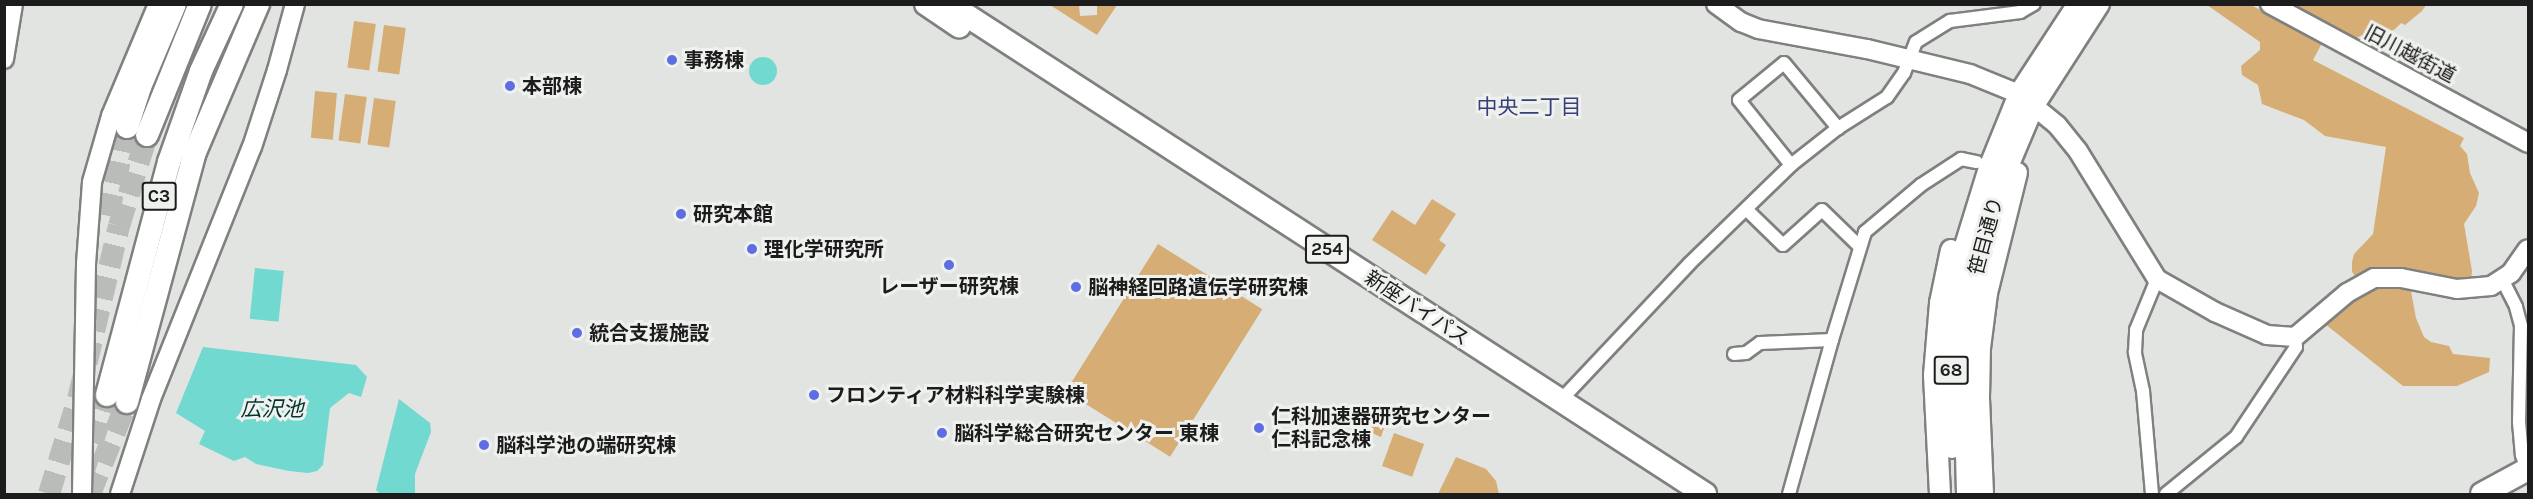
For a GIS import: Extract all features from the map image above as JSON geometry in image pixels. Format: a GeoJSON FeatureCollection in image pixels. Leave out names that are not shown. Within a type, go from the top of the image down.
{"type":"FeatureCollection","features":[{"type":"Feature","properties":{"kind":"highway"},"geometry":{"type":"LineString","coordinates":[[175,4],[140,87],[137,131],[200,4]]}},
{"type":"Feature","properties":{"kind":"highway","name":"C3"},"geometry":{"type":"LineString","coordinates":[[232,4],[201,71],[169,162],[117,398],[195,152],[258,4]]}},
{"type":"Feature","properties":{"kind":"highway","name":"新座バイパス"},"geometry":{"type":"LineString","coordinates":[[926,4],[1485,371],[1680,495]]}},
{"type":"Feature","properties":{"kind":"highway","name":"新座バイパス"},"geometry":{"type":"LineString","coordinates":[[949,4],[1705,495]]}},
{"type":"Feature","properties":{"kind":"highway"},"geometry":{"type":"LineString","coordinates":[[2482,495],[2528,473]]}},
{"type":"Feature","properties":{"kind":"highway"},"geometry":{"type":"LineString","coordinates":[[2507,495],[2528,473]]}},
{"type":"Feature","properties":{"kind":"main road","name":"笹目通り"},"geometry":{"type":"LineString","coordinates":[[1954,495],[1951,372],[1956,303],[1997,147],[2027,100],[2078,4]]}},
{"type":"Feature","properties":{"kind":"main road","name":"笹目通り"},"geometry":{"type":"LineString","coordinates":[[1967,495],[1964,371],[1972,248],[2020,138],[2027,100],[2099,4]]}},
{"type":"Feature","properties":{"kind":"main road"},"geometry":{"type":"LineString","coordinates":[[1983,495],[1979,398],[1980,348],[1987,293],[2020,163],[2020,138]]}},
{"type":"Feature","properties":{"kind":"main road"},"geometry":{"type":"LineString","coordinates":[[1940,495],[1934,375],[1940,303],[1957,222],[1977,162],[1997,147]]}},
{"type":"Feature","properties":{"kind":"street"},"geometry":{"type":"LineString","coordinates":[[4,59],[13,4]]}},
{"type":"Feature","properties":{"kind":"street"},"geometry":{"type":"LineString","coordinates":[[82,495],[86,264],[92,182],[111,116],[158,4]]}},
{"type":"Feature","properties":{"kind":"street"},"geometry":{"type":"LineString","coordinates":[[120,495],[151,399],[252,147],[295,4]]}},
{"type":"Feature","properties":{"kind":"street"},"geometry":{"type":"LineString","coordinates":[[1716,4],[1741,22],[1758,29],[1845,44],[1970,74],[2027,100],[2057,125],[2078,151],[2157,279],[2215,312],[2267,335],[2295,337],[2347,293],[2374,278],[2387,276],[2457,289],[2479,288],[2511,273],[2529,249]]}},
{"type":"Feature","properties":{"kind":"street"},"geometry":{"type":"LineString","coordinates":[[1560,400],[1689,264],[1791,165],[1838,128],[1887,97],[1904,73],[1907,59],[1916,42],[1950,21],[2020,12],[2034,4]]}},
{"type":"Feature","properties":{"kind":"street","name":"旧川越街道"},"geometry":{"type":"LineString","coordinates":[[2270,4],[2529,143]]}},
{"type":"Feature","properties":{"kind":"street"},"geometry":{"type":"LineString","coordinates":[[1791,165],[1739,100],[1784,63],[1838,128]]}},
{"type":"Feature","properties":{"kind":"street"},"geometry":{"type":"LineString","coordinates":[[1789,495],[1859,246],[1873,223],[1921,185],[1961,159],[1977,162]]}},
{"type":"Feature","properties":{"kind":"street"},"geometry":{"type":"LineString","coordinates":[[1747,210],[1783,245],[1822,210],[1859,246]]}},
{"type":"Feature","properties":{"kind":"street"},"geometry":{"type":"LineString","coordinates":[[2152,495],[2143,392],[2135,352],[2136,330],[2157,279]]}},
{"type":"Feature","properties":{"kind":"street"},"geometry":{"type":"LineString","coordinates":[[2502,279],[2516,307],[2521,326],[2519,423],[2522,455],[2528,473]]}},
{"type":"Feature","properties":{"kind":"street"},"geometry":{"type":"LineString","coordinates":[[2166,495],[2236,437],[2296,347],[2295,337]]}},
{"type":"Feature","properties":{"kind":"street"},"geometry":{"type":"LineString","coordinates":[[1734,354],[1746,353],[1760,343],[1832,340]]}},
{"type":"Feature","properties":{"kind":"shaded area"},"geometry":{"type":"Polygon","coordinates":[[[1050,5],[1079,5],[1080,16],[1097,15],[1097,5],[1117,5],[1097,35],[1050,5]]]}},
{"type":"Feature","properties":{"kind":"shaded area"},"geometry":{"type":"Polygon","coordinates":[[[2207,5],[2251,5],[2322,43],[2313,60],[2464,138],[2460,146],[2467,154],[2470,173],[2479,193],[2476,206],[2464,224],[2472,271],[2471,280],[2467,282],[2356,277],[2352,272],[2352,262],[2354,254],[2373,234],[2386,147],[2325,136],[2304,120],[2262,104],[2258,85],[2242,75],[2241,66],[2260,50],[2260,42],[2207,5]]]}},
{"type":"Feature","properties":{"kind":"shaded area"},"geometry":{"type":"Polygon","coordinates":[[[2294,5],[2426,5],[2405,25],[2401,23],[2394,30],[2364,34],[2355,39],[2294,5]]]}},
{"type":"Feature","properties":{"kind":"shaded area"},"geometry":{"type":"Polygon","coordinates":[[[354,21],[376,24],[369,71],[347,68],[354,21]]]}},
{"type":"Feature","properties":{"kind":"shaded area"},"geometry":{"type":"Polygon","coordinates":[[[384,25],[406,28],[399,75],[377,72],[384,25]]]}},
{"type":"Feature","properties":{"kind":"shaded area"},"geometry":{"type":"Polygon","coordinates":[[[315,91],[337,93],[333,140],[311,138],[315,91]]]}},
{"type":"Feature","properties":{"kind":"shaded area"},"geometry":{"type":"Polygon","coordinates":[[[345,94],[367,97],[360,144],[338,141],[345,94]]]}},
{"type":"Feature","properties":{"kind":"shaded area"},"geometry":{"type":"Polygon","coordinates":[[[374,98],[396,101],[389,148],[367,145],[374,98]]]}},
{"type":"Feature","properties":{"kind":"shaded area"},"geometry":{"type":"Polygon","coordinates":[[[1432,199],[1456,214],[1439,240],[1446,245],[1426,275],[1372,240],[1392,210],[1415,225],[1432,199]]]}},
{"type":"Feature","properties":{"kind":"shaded area"},"geometry":{"type":"Polygon","coordinates":[[[1158,244],[1262,309],[1170,457],[1066,392],[1158,244]]]}},
{"type":"Feature","properties":{"kind":"shaded area"},"geometry":{"type":"Polygon","coordinates":[[[2369,285],[2410,286],[2416,318],[2424,337],[2431,342],[2449,346],[2453,354],[2490,358],[2489,372],[2457,386],[2403,386],[2325,324],[2342,305],[2369,285]]]}},
{"type":"Feature","properties":{"kind":"shaded area"},"geometry":{"type":"Polygon","coordinates":[[[1371,423],[1384,428],[1381,437],[1363,429],[1371,423]]]}},
{"type":"Feature","properties":{"kind":"shaded area"},"geometry":{"type":"Polygon","coordinates":[[[1394,433],[1424,444],[1412,477],[1382,466],[1394,433]]]}},
{"type":"Feature","properties":{"kind":"shaded area"},"geometry":{"type":"Polygon","coordinates":[[[1456,457],[1486,469],[1496,481],[1499,494],[1438,494],[1456,457]]]}},
{"type":"Feature","properties":{"kind":"water"},"geometry":{"type":"Polygon","coordinates":[[[763,57],[773,61],[777,71],[773,81],[763,85],[753,81],[749,71],[753,61],[763,57]]]}},
{"type":"Feature","properties":{"kind":"water"},"geometry":{"type":"Polygon","coordinates":[[[255,268],[284,271],[279,322],[250,319],[255,268]]]}},
{"type":"Feature","properties":{"kind":"water","name":"広沢池"},"geometry":{"type":"Polygon","coordinates":[[[203,347],[356,365],[367,377],[361,397],[349,393],[330,408],[323,465],[317,471],[308,473],[289,471],[256,464],[245,457],[234,461],[199,444],[205,431],[176,413],[203,347]]]}},
{"type":"Feature","properties":{"kind":"water"},"geometry":{"type":"Polygon","coordinates":[[[399,399],[430,423],[431,432],[415,474],[415,494],[380,494],[376,490],[399,399]]]}},
{"type":"Feature","properties":{"kind":"tunnel"},"geometry":{"type":"LineString","coordinates":[[108,216],[127,127]]}},
{"type":"Feature","properties":{"kind":"tunnel"},"geometry":{"type":"LineString","coordinates":[[49,494],[79,395],[119,226],[147,135]]}},
{"type":"Feature","properties":{"kind":"tunnel"},"geometry":{"type":"LineString","coordinates":[[83,474],[107,395]]}},
{"type":"Feature","properties":{"kind":"tunnel"},"geometry":{"type":"LineString","coordinates":[[90,494],[127,402]]}},
{"type":"Feature","properties":{"kind":"place","name":"事務棟"},"geometry":{"type":"Point","coordinates":[672,60]}},
{"type":"Feature","properties":{"kind":"place","name":"本部棟"},"geometry":{"type":"Point","coordinates":[510,86]}},
{"type":"Feature","properties":{"kind":"place","name":"研究本館"},"geometry":{"type":"Point","coordinates":[681,214]}},
{"type":"Feature","properties":{"kind":"place","name":"理化学研究所"},"geometry":{"type":"Point","coordinates":[752,249]}},
{"type":"Feature","properties":{"kind":"place","name":"レーザー研究棟"},"geometry":{"type":"Point","coordinates":[949,265]}},
{"type":"Feature","properties":{"kind":"place","name":"脳神経回路遺伝学研究棟"},"geometry":{"type":"Point","coordinates":[1076,287]}},
{"type":"Feature","properties":{"kind":"place","name":"統合支援施設"},"geometry":{"type":"Point","coordinates":[577,333]}},
{"type":"Feature","properties":{"kind":"place","name":"フロンティア材料科学実験棟"},"geometry":{"type":"Point","coordinates":[814,395]}},
{"type":"Feature","properties":{"kind":"place","name":"仁科加速器研究センター 仁科記念棟"},"geometry":{"type":"Point","coordinates":[1259,428]}},
{"type":"Feature","properties":{"kind":"place","name":"脳科学総合研究センター 東棟"},"geometry":{"type":"Point","coordinates":[942,433]}},
{"type":"Feature","properties":{"kind":"place","name":"脳科学池の端研究棟"},"geometry":{"type":"Point","coordinates":[484,445]}},
{"type":"Feature","properties":{"kind":"district","name":"中央二丁目"},"geometry":{"type":"Point","coordinates":[1529,107]}}]}
